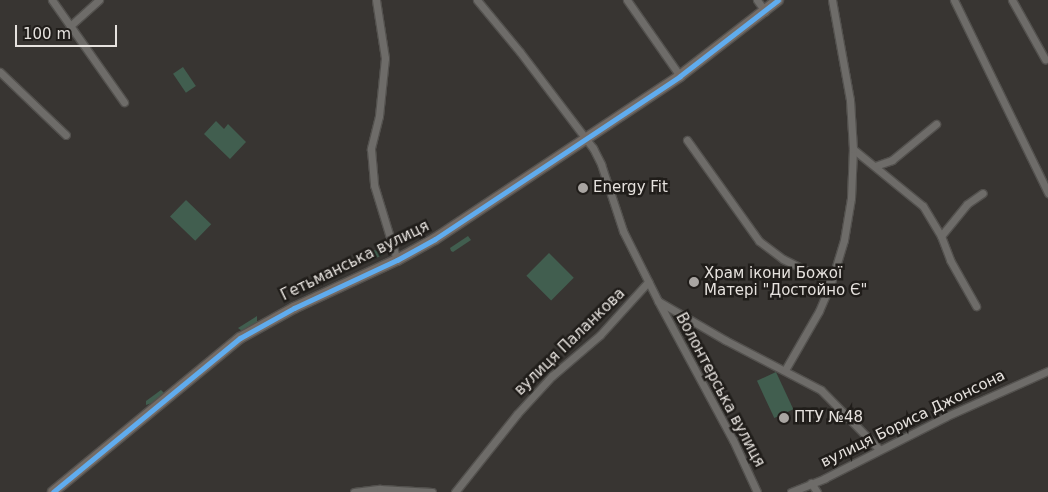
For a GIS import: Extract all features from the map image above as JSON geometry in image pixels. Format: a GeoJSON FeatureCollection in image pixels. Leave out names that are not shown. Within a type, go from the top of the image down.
{"type":"FeatureCollection","features":[{"type":"Feature","properties":{"kind":"highway","name":"Гетьманська вулиця"},"geometry":{"type":"LineString","coordinates":[[53,492],[240,338],[294,308],[398,260],[435,239],[587,140],[680,76],[778,0]]}},
{"type":"Feature","properties":{"kind":"street"},"geometry":{"type":"LineString","coordinates":[[52,0],[124,102]]}},
{"type":"Feature","properties":{"kind":"street"},"geometry":{"type":"LineString","coordinates":[[70,26],[99,0]]}},
{"type":"Feature","properties":{"kind":"street"},"geometry":{"type":"LineString","coordinates":[[376,0],[384,58],[379,116],[371,150],[374,185],[398,260]]}},
{"type":"Feature","properties":{"kind":"street","name":"Волонтерська вулиця"},"geometry":{"type":"LineString","coordinates":[[477,0],[587,140],[601,164],[623,231],[648,282],[712,401],[757,492]]}},
{"type":"Feature","properties":{"kind":"street"},"geometry":{"type":"LineString","coordinates":[[627,0],[680,76]]}},
{"type":"Feature","properties":{"kind":"street"},"geometry":{"type":"LineString","coordinates":[[757,0],[765,11]]}},
{"type":"Feature","properties":{"kind":"street"},"geometry":{"type":"LineString","coordinates":[[785,370],[819,312],[832,283],[844,240],[851,198],[853,149],[850,100],[832,0]]}},
{"type":"Feature","properties":{"kind":"street"},"geometry":{"type":"LineString","coordinates":[[954,0],[1048,193]]}},
{"type":"Feature","properties":{"kind":"street"},"geometry":{"type":"LineString","coordinates":[[1012,0],[1045,59]]}},
{"type":"Feature","properties":{"kind":"street"},"geometry":{"type":"LineString","coordinates":[[0,72],[66,135]]}},
{"type":"Feature","properties":{"kind":"street"},"geometry":{"type":"LineString","coordinates":[[875,166],[892,160],[936,124]]}},
{"type":"Feature","properties":{"kind":"street"},"geometry":{"type":"LineString","coordinates":[[687,140],[758,241],[783,259],[832,283]]}},
{"type":"Feature","properties":{"kind":"street"},"geometry":{"type":"LineString","coordinates":[[853,149],[923,206],[941,236],[950,260],[976,306]]}},
{"type":"Feature","properties":{"kind":"street"},"geometry":{"type":"LineString","coordinates":[[941,236],[968,204],[983,193]]}},
{"type":"Feature","properties":{"kind":"street","name":"вулиця Паланкова"},"geometry":{"type":"LineString","coordinates":[[455,492],[523,407],[552,376],[600,335],[633,302],[648,282]]}},
{"type":"Feature","properties":{"kind":"street","name":"Волонтерська вулиця"},"geometry":{"type":"LineString","coordinates":[[658,301],[725,340],[822,390],[879,449]]}},
{"type":"Feature","properties":{"kind":"street","name":"вулиця Бориса Джонсона"},"geometry":{"type":"LineString","coordinates":[[791,492],[946,417],[1048,371]]}},
{"type":"Feature","properties":{"kind":"street"},"geometry":{"type":"LineString","coordinates":[[811,483],[817,492]]}},
{"type":"Feature","properties":{"kind":"street"},"geometry":{"type":"LineString","coordinates":[[354,492],[380,489],[417,489],[432,492]]}},
{"type":"Feature","properties":{"kind":"green space"},"geometry":{"type":"Polygon","coordinates":[[[183,67],[196,86],[186,93],[173,74],[183,67]]]}},
{"type":"Feature","properties":{"kind":"green space"},"geometry":{"type":"Polygon","coordinates":[[[216,121],[224,129],[228,124],[246,142],[230,159],[204,134],[216,121]]]}},
{"type":"Feature","properties":{"kind":"green space"},"geometry":{"type":"Polygon","coordinates":[[[186,200],[211,224],[195,241],[170,217],[186,200]]]}},
{"type":"Feature","properties":{"kind":"green space"},"geometry":{"type":"Polygon","coordinates":[[[468,236],[471,240],[453,252],[451,251],[450,248],[468,236]]]}},
{"type":"Feature","properties":{"kind":"green space"},"geometry":{"type":"Polygon","coordinates":[[[375,250],[383,255],[363,264],[365,254],[375,250]]]}},
{"type":"Feature","properties":{"kind":"green space"},"geometry":{"type":"Polygon","coordinates":[[[549,253],[574,278],[551,300],[526,276],[549,253]]]}},
{"type":"Feature","properties":{"kind":"green space"},"geometry":{"type":"Polygon","coordinates":[[[257,316],[257,323],[242,331],[238,328],[257,316]]]}},
{"type":"Feature","properties":{"kind":"green space"},"geometry":{"type":"Polygon","coordinates":[[[776,372],[793,409],[774,418],[757,381],[776,372]]]}},
{"type":"Feature","properties":{"kind":"green space"},"geometry":{"type":"Polygon","coordinates":[[[161,390],[164,393],[152,403],[146,405],[146,401],[161,390]]]}},
{"type":"Feature","properties":{"kind":"transit line"},"geometry":{"type":"LineString","coordinates":[[53,492],[240,338],[294,308],[397,260],[435,239],[680,76],[778,0]]}},
{"type":"Feature","properties":{"kind":"place","name":"Energy Fit"},"geometry":{"type":"Point","coordinates":[583,188]}},
{"type":"Feature","properties":{"kind":"place","name":"Храм ікони Божої Матері \"Достойно Є\""},"geometry":{"type":"Point","coordinates":[694,282]}},
{"type":"Feature","properties":{"kind":"place","name":"ПТУ №48"},"geometry":{"type":"Point","coordinates":[784,418]}}]}
